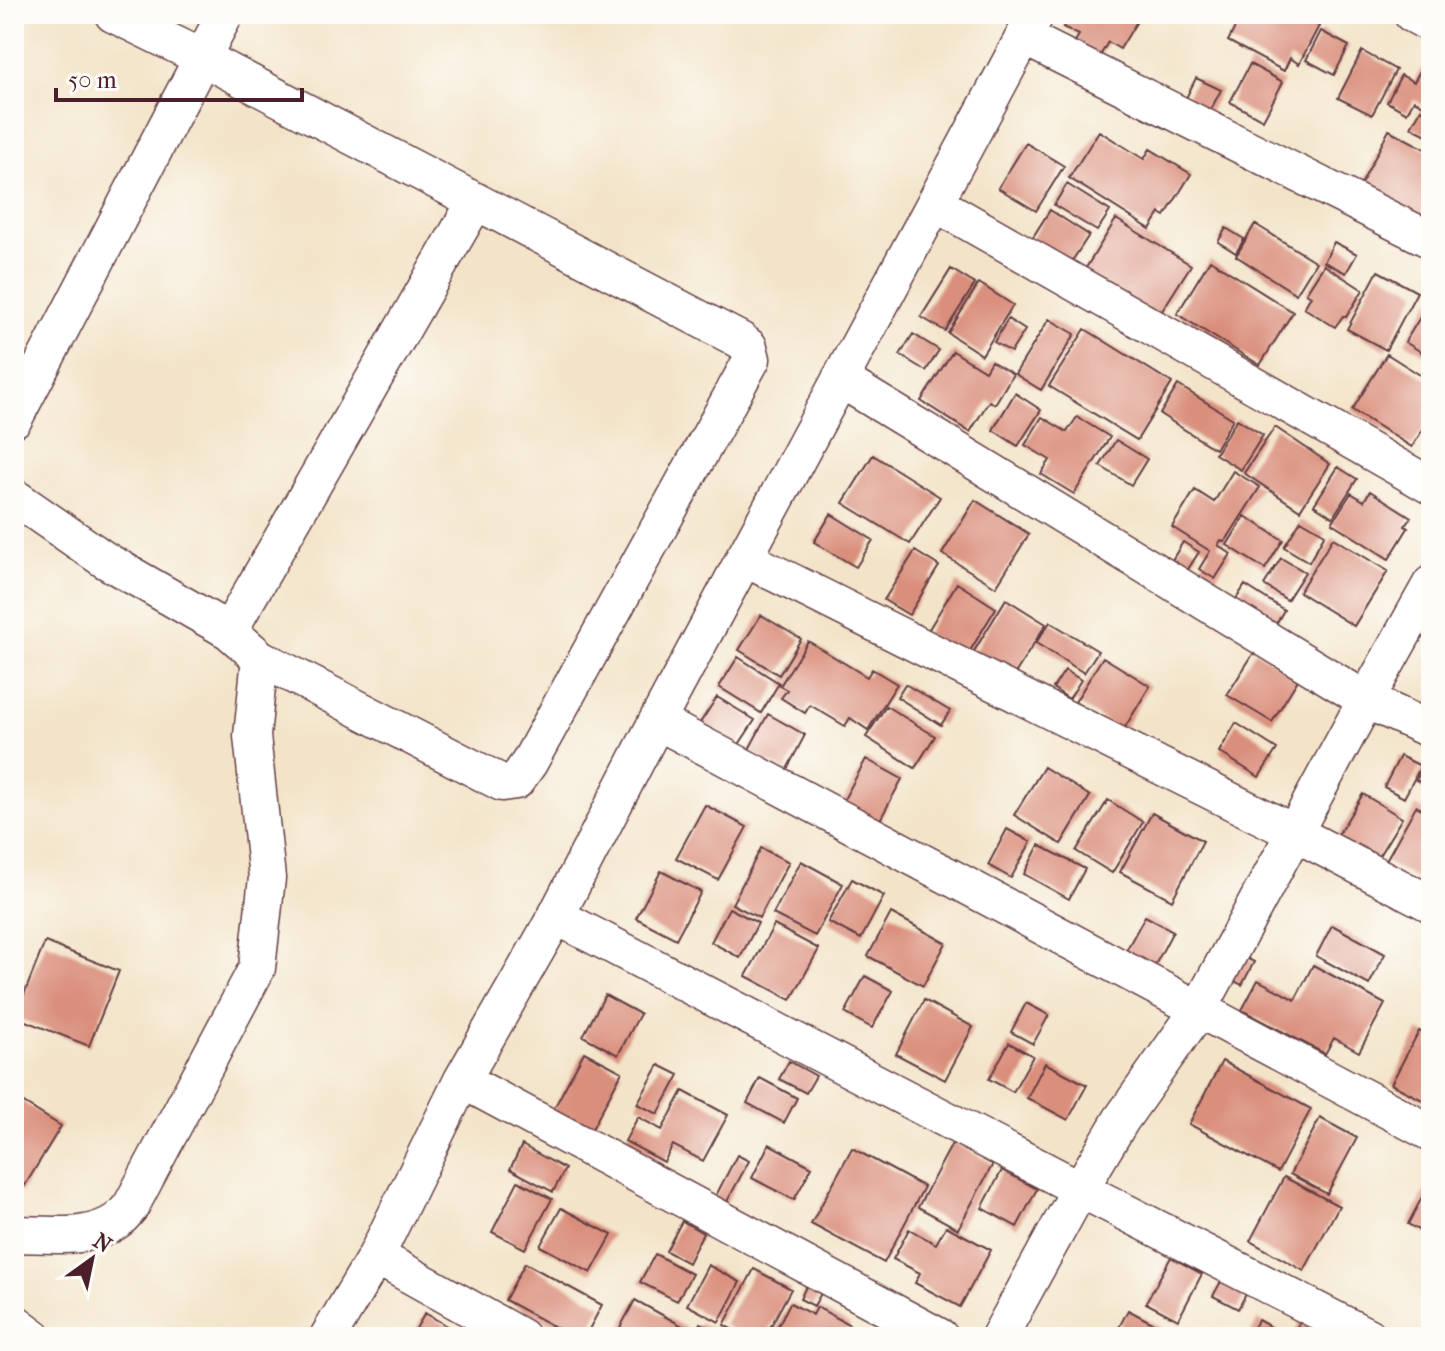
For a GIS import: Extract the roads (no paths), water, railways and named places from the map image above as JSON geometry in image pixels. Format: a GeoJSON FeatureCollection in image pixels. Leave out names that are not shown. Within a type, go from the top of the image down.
{"type":"FeatureCollection","features":[{"type":"Feature","properties":{"kind":"street"},"geometry":{"type":"LineString","coordinates":[[14,497],[105,560],[229,631],[260,658],[502,783],[516,781],[529,763],[752,359],[749,347],[740,340],[203,58],[113,14]]}},
{"type":"Feature","properties":{"kind":"street"},"geometry":{"type":"LineString","coordinates":[[14,419],[225,14]]}},
{"type":"Feature","properties":{"kind":"street"},"geometry":{"type":"LineString","coordinates":[[1412,14],[1431,24]]}},
{"type":"Feature","properties":{"kind":"street"},"geometry":{"type":"LineString","coordinates":[[328,1337],[376,1256],[462,1080],[556,916],[657,721],[1030,26],[1431,240]]}},
{"type":"Feature","properties":{"kind":"street"},"geometry":{"type":"LineString","coordinates":[[229,631],[476,201]]}},
{"type":"Feature","properties":{"kind":"street"},"geometry":{"type":"LineString","coordinates":[[935,203],[1431,486]]}},
{"type":"Feature","properties":{"kind":"street"},"geometry":{"type":"LineString","coordinates":[[840,379],[1366,700],[1431,730]]}},
{"type":"Feature","properties":{"kind":"street"},"geometry":{"type":"LineString","coordinates":[[744,558],[1431,904]]}},
{"type":"Feature","properties":{"kind":"street"},"geometry":{"type":"LineString","coordinates":[[999,1337],[1121,1120],[1198,1011],[1431,584]]}},
{"type":"Feature","properties":{"kind":"street"},"geometry":{"type":"LineString","coordinates":[[14,1234],[82,1234],[119,1220],[131,1206],[257,968],[267,878],[252,736],[260,658]]}},
{"type":"Feature","properties":{"kind":"street"},"geometry":{"type":"LineString","coordinates":[[657,721],[1431,1133]]}},
{"type":"Feature","properties":{"kind":"street"},"geometry":{"type":"LineString","coordinates":[[556,916],[1369,1337]]}},
{"type":"Feature","properties":{"kind":"street"},"geometry":{"type":"LineString","coordinates":[[462,1080],[940,1337]]}},
{"type":"Feature","properties":{"kind":"street"},"geometry":{"type":"LineString","coordinates":[[376,1256],[521,1337]]}},
{"type":"Feature","properties":{"kind":"street"},"geometry":{"type":"LineString","coordinates":[[14,1322],[34,1337]]}}]}
